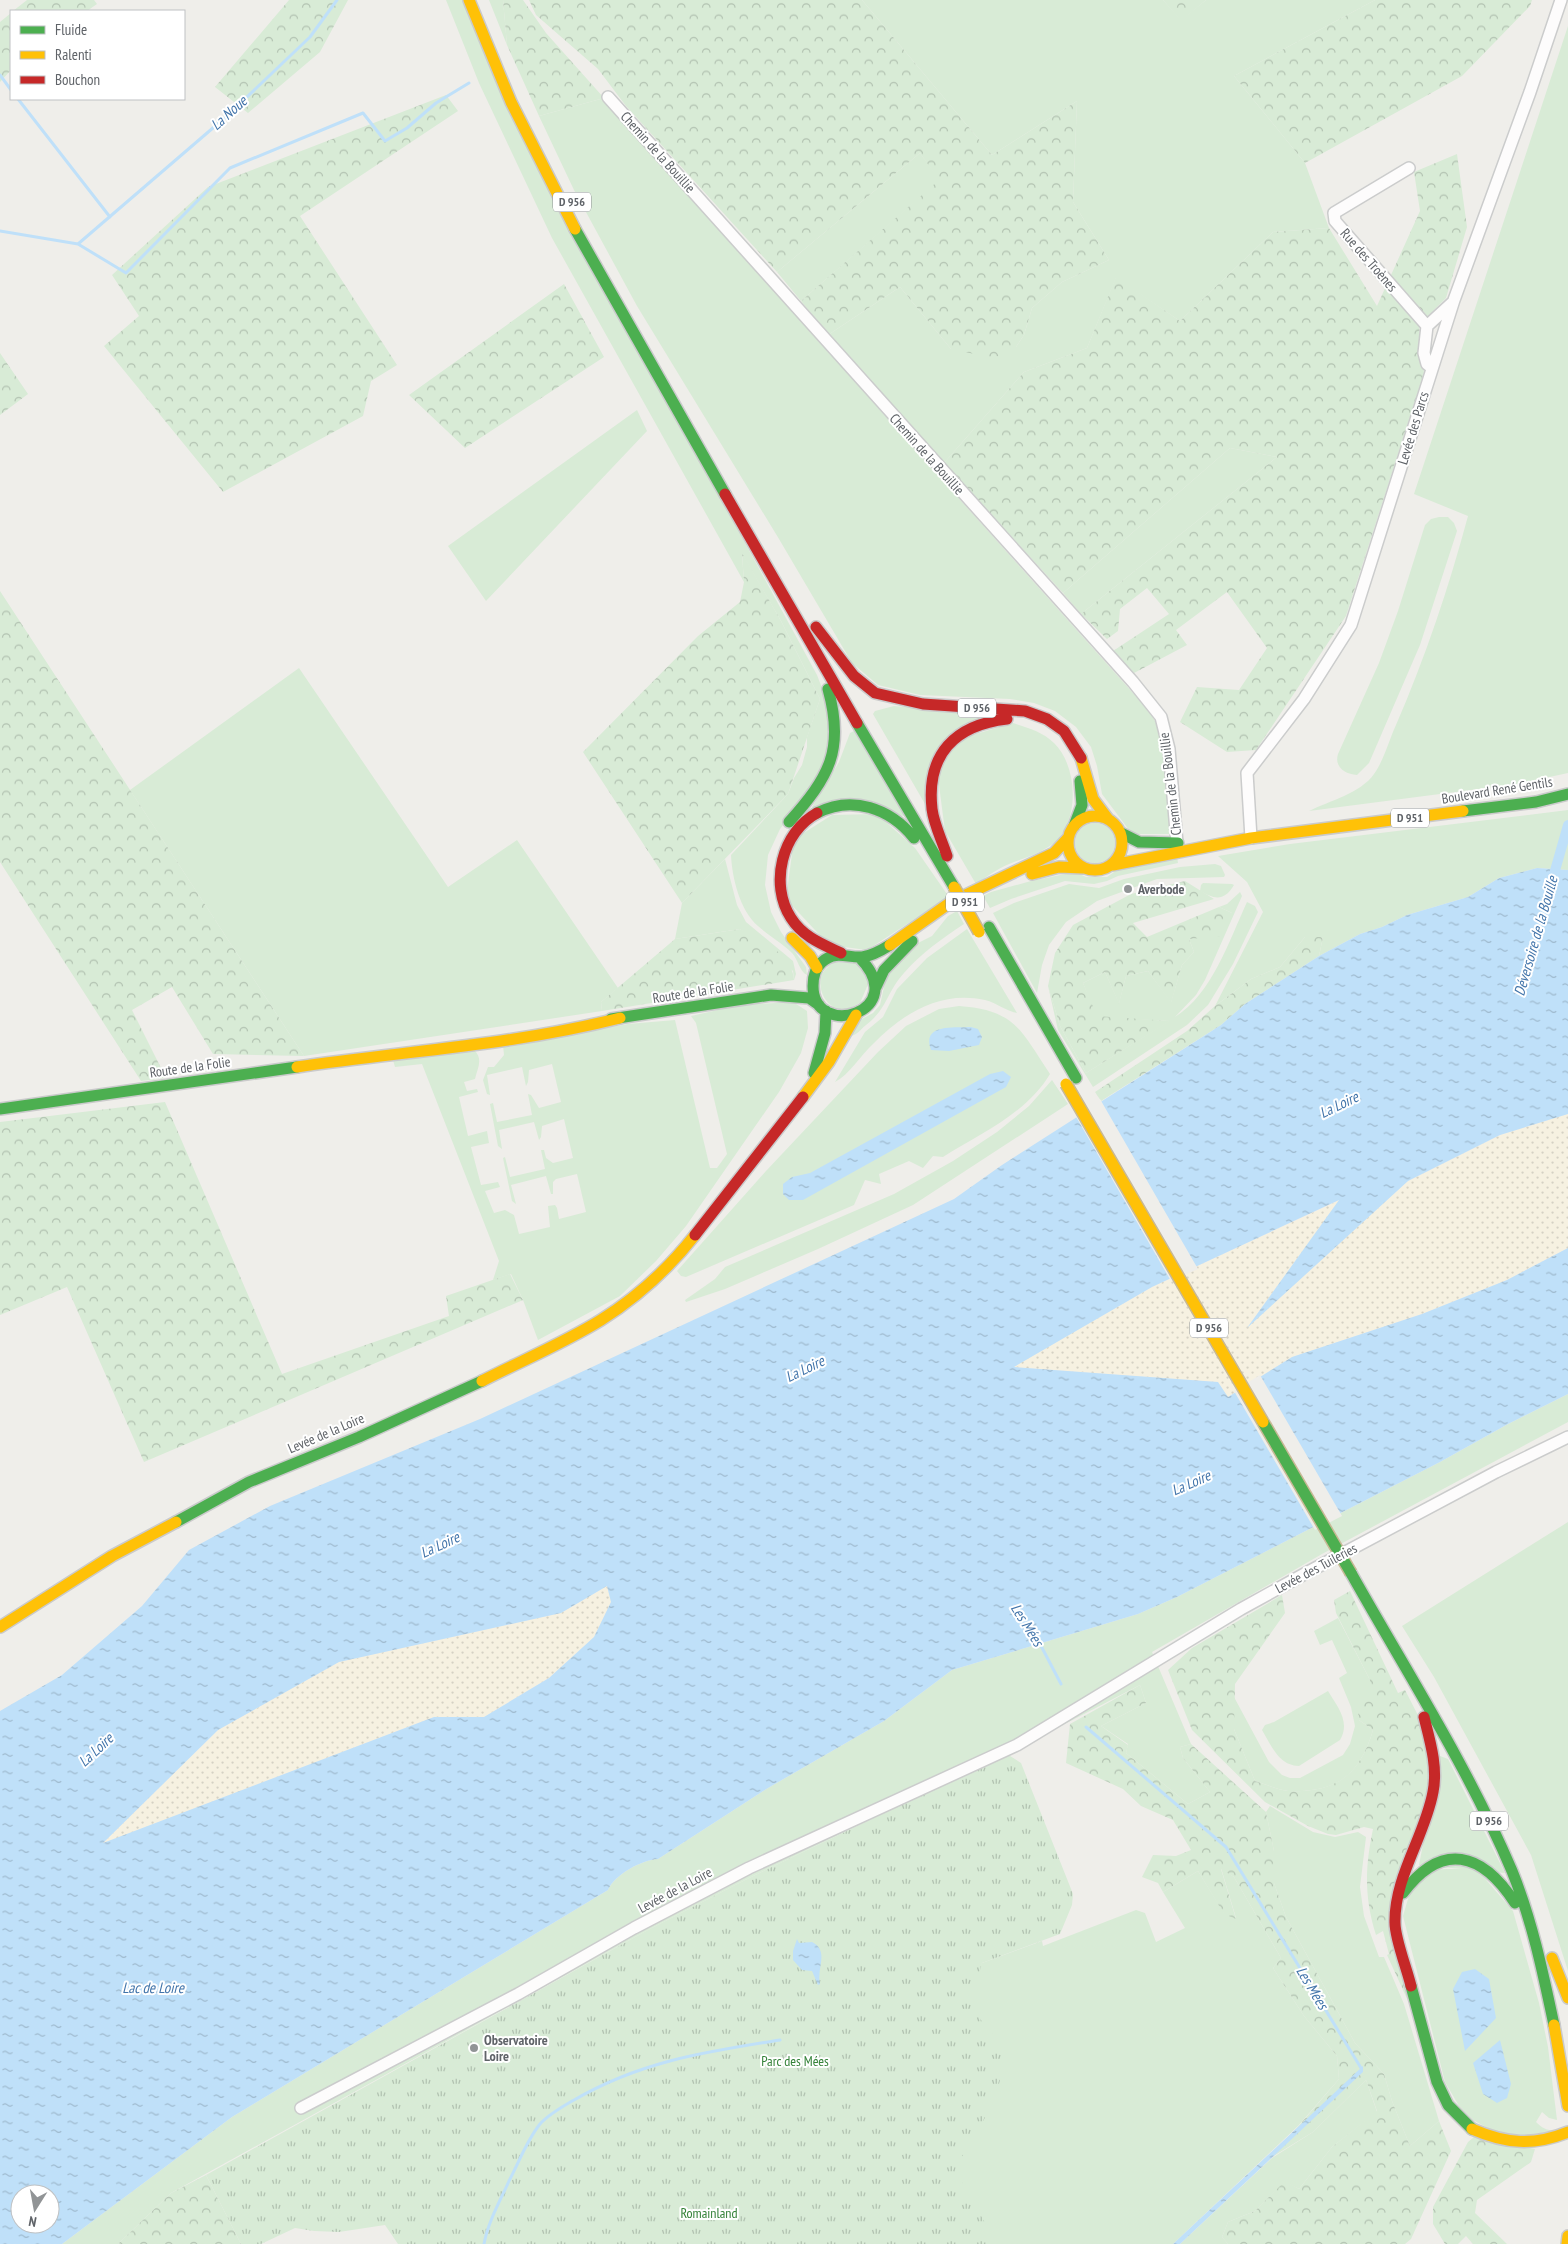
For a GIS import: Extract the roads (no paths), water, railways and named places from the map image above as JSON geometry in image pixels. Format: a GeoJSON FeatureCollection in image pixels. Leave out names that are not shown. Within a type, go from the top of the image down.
{"type":"FeatureCollection","features":[{"type":"Feature","properties":{"kind":"main road","name":"D 956"},"geometry":{"type":"LineString","coordinates":[[469,0],[502,81],[582,243],[817,656],[958,885],[1356,1570],[1479,1776],[1504,1826],[1538,1913],[1565,2002]]}},
{"type":"Feature","properties":{"kind":"main road","name":"D 956"},"geometry":{"type":"LineString","coordinates":[[481,0],[544,147],[584,226],[743,501]]}},
{"type":"Feature","properties":{"kind":"main road","name":"D 956"},"geometry":{"type":"LineString","coordinates":[[850,686],[814,623],[854,676],[875,692],[923,704],[1025,711],[1041,716],[1056,725],[1064,731],[1077,749],[1085,767],[1096,805],[1108,819]]}},
{"type":"Feature","properties":{"kind":"main road","name":"D 956"},"geometry":{"type":"LineString","coordinates":[[815,973],[810,956],[785,931],[776,914],[769,891],[771,857],[788,822],[819,786],[827,772],[836,741],[834,707],[817,656]]}},
{"type":"Feature","properties":{"kind":"main road","name":"D 956"},"geometry":{"type":"LineString","coordinates":[[958,885],[932,810],[932,776],[942,752],[949,742],[966,729],[985,721],[1009,718],[1036,724],[1047,729],[1064,746],[1076,768],[1082,794],[1082,806],[1074,826]]}},
{"type":"Feature","properties":{"kind":"main road","name":"D 956"},"geometry":{"type":"LineString","coordinates":[[883,744],[948,856]]}},
{"type":"Feature","properties":{"kind":"main road","name":"Boulevard René Gentils"},"geometry":{"type":"LineString","coordinates":[[1120,833],[1139,842],[1177,843],[1251,838],[1536,802],[1568,794]]}},
{"type":"Feature","properties":{"kind":"main road","name":"D 956"},"geometry":{"type":"LineString","coordinates":[[841,953],[826,950],[800,932],[790,918],[781,893],[779,878],[784,851],[791,837],[811,816],[822,809],[854,804],[883,811],[896,818],[958,885]]}},
{"type":"Feature","properties":{"kind":"main road"},"geometry":{"type":"LineString","coordinates":[[1074,826],[1090,816],[1108,819]]}},
{"type":"Feature","properties":{"kind":"main road","name":"D 951"},"geometry":{"type":"LineString","coordinates":[[1108,819],[1116,825],[1120,833]]}},
{"type":"Feature","properties":{"kind":"main road","name":"D 951"},"geometry":{"type":"LineString","coordinates":[[841,953],[858,957],[882,950],[951,902],[1046,858],[1060,848],[1074,826]]}},
{"type":"Feature","properties":{"kind":"main road"},"geometry":{"type":"LineString","coordinates":[[1113,865],[1122,850],[1120,833]]}},
{"type":"Feature","properties":{"kind":"main road"},"geometry":{"type":"LineString","coordinates":[[1068,838],[1070,855],[1083,868]]}},
{"type":"Feature","properties":{"kind":"main road","name":"Boulevard René Gentils"},"geometry":{"type":"LineString","coordinates":[[1113,865],[1251,838]]}},
{"type":"Feature","properties":{"kind":"main road","name":"D 951"},"geometry":{"type":"LineString","coordinates":[[809,1088],[829,1062],[856,1015],[870,1004],[884,970],[922,931],[952,909],[984,891],[1020,877],[1059,867],[1098,871],[1113,865]]}},
{"type":"Feature","properties":{"kind":"main road"},"geometry":{"type":"LineString","coordinates":[[815,973],[832,956],[841,953]]}},
{"type":"Feature","properties":{"kind":"main road"},"geometry":{"type":"LineString","coordinates":[[858,957],[872,969],[876,987]]}},
{"type":"Feature","properties":{"kind":"main road","name":"D 951"},"geometry":{"type":"LineString","coordinates":[[809,1088],[825,1033],[823,1008],[812,988],[815,973]]}},
{"type":"Feature","properties":{"kind":"main road","name":"Route de la Folie"},"geometry":{"type":"LineString","coordinates":[[0,1109],[385,1054],[434,1042],[538,1026],[620,1018],[770,996],[799,986],[815,973]]}},
{"type":"Feature","properties":{"kind":"main road","name":"Route de la Folie"},"geometry":{"type":"LineString","coordinates":[[770,996],[808,998],[823,1008]]}},
{"type":"Feature","properties":{"kind":"main road"},"geometry":{"type":"LineString","coordinates":[[823,1008],[835,1016],[856,1015]]}},
{"type":"Feature","properties":{"kind":"main road","name":"Levée de la Loire"},"geometry":{"type":"LineString","coordinates":[[0,1627],[112,1556],[249,1482],[358,1437],[468,1388],[601,1320],[632,1298],[664,1270],[703,1225],[809,1088]]}},
{"type":"Feature","properties":{"kind":"main road","name":"D 956"},"geometry":{"type":"LineString","coordinates":[[1356,1570],[1415,1686],[1476,1794],[1500,1844],[1527,1914],[1542,1966],[1560,2052],[1568,2106]]}},
{"type":"Feature","properties":{"kind":"main road","name":"D 956"},"geometry":{"type":"LineString","coordinates":[[1415,1686],[1429,1731],[1434,1755],[1435,1777],[1431,1802],[1400,1886],[1395,1924],[1437,2082],[1448,2105],[1472,2129],[1495,2140],[1518,2143],[1535,2142],[1568,2132]]}},
{"type":"Feature","properties":{"kind":"main road","name":"D 956"},"geometry":{"type":"LineString","coordinates":[[1396,1906],[1413,1878],[1433,1864],[1457,1859],[1480,1864],[1498,1878],[1507,1889],[1542,1966]]}},
{"type":"Feature","properties":{"kind":"main road"},"geometry":{"type":"LineString","coordinates":[[1567,2244],[1568,2236]]}},
{"type":"Feature","properties":{"kind":"street","name":"Levée des Parcs"},"geometry":{"type":"LineString","coordinates":[[1251,838],[1246,783],[1247,773],[1304,699],[1351,625],[1454,302],[1530,92],[1561,0]]}},
{"type":"Feature","properties":{"kind":"street","name":"Chemin de la Bouillie"},"geometry":{"type":"LineString","coordinates":[[608,97],[1133,682],[1161,717],[1169,749],[1177,843]]}},
{"type":"Feature","properties":{"kind":"street","name":"Rue des Troènes"},"geometry":{"type":"LineString","coordinates":[[1409,168],[1334,213],[1333,216],[1335,221],[1427,326]]}},
{"type":"Feature","properties":{"kind":"street"},"geometry":{"type":"LineString","coordinates":[[1432,368],[1427,364],[1424,353],[1427,326],[1454,302]]}},
{"type":"Feature","properties":{"kind":"street","name":"Levée des Tuileries"},"geometry":{"type":"LineString","coordinates":[[1072,1713],[1241,1610],[1308,1572],[1568,1436]]}},
{"type":"Feature","properties":{"kind":"street","name":"Levée de la Loire"},"geometry":{"type":"LineString","coordinates":[[301,2108],[518,1994],[634,1928],[749,1868],[1017,1745],[1072,1713]]}},
{"type":"Feature","properties":{"kind":"water"},"geometry":{"type":"Polygon","coordinates":[[[1537,868],[1568,870],[1568,1114],[1500,1135],[1408,1181],[1247,1328],[1339,1200],[1152,1287],[1014,1367],[1218,1382],[1228,1397],[1292,1357],[1422,1314],[1507,1280],[1568,1248],[1568,1394],[1177,1597],[1138,1614],[952,1670],[884,1721],[768,1788],[658,1859],[644,1862],[623,1873],[608,1890],[232,2117],[62,2244],[0,2244],[0,1711],[62,1675],[142,1606],[189,1550],[270,1506],[480,1419],[954,1199],[1002,1165],[1221,1025],[1245,1004],[1319,956],[1360,934],[1382,927],[1407,915],[1468,897],[1499,878],[1537,868]],[[607,1586],[561,1613],[339,1662],[218,1730],[103,1843],[434,1717],[484,1717],[549,1678],[594,1637],[611,1602],[607,1586]]]}},
{"type":"Feature","properties":{"kind":"water"},"geometry":{"type":"Polygon","coordinates":[[[971,1027],[978,1029],[982,1037],[979,1045],[949,1051],[931,1050],[929,1041],[935,1031],[971,1027]]]}},
{"type":"Feature","properties":{"kind":"water"},"geometry":{"type":"Polygon","coordinates":[[[1003,1071],[1011,1077],[1006,1087],[803,1200],[789,1200],[783,1194],[783,1184],[792,1177],[810,1173],[990,1074],[1003,1071]]]}},
{"type":"Feature","properties":{"kind":"water"},"geometry":{"type":"Polygon","coordinates":[[[797,1939],[799,1943],[812,1942],[820,1950],[820,1984],[818,1985],[812,1971],[802,1970],[793,1960],[793,1951],[797,1939]]]}},
{"type":"Feature","properties":{"kind":"water"},"geometry":{"type":"Polygon","coordinates":[[[1475,1969],[1489,1979],[1496,2018],[1465,2051],[1453,1989],[1462,1972],[1475,1969]]]}},
{"type":"Feature","properties":{"kind":"water"},"geometry":{"type":"Polygon","coordinates":[[[1500,2040],[1511,2084],[1507,2098],[1497,2103],[1483,2094],[1473,2063],[1500,2040]]]}},
{"type":"Feature","properties":{"kind":"water"},"geometry":{"type":"Polygon","coordinates":[[[1363,2066],[1363,2072],[1180,2244],[1173,2244],[1363,2066]]]}},
{"type":"Feature","properties":{"kind":"waterway","name":"La Noue"},"geometry":{"type":"LineString","coordinates":[[0,231],[78,244],[228,115],[310,37],[337,0]]}},
{"type":"Feature","properties":{"kind":"waterway","name":"La Noue"},"geometry":{"type":"LineString","coordinates":[[0,75],[10,89]]}},
{"type":"Feature","properties":{"kind":"waterway"},"geometry":{"type":"LineString","coordinates":[[78,244],[126,273],[230,168],[363,113],[385,141],[407,128],[436,103],[469,83]]}},
{"type":"Feature","properties":{"kind":"waterway","name":"La Noue"},"geometry":{"type":"LineString","coordinates":[[19,100],[110,217]]}},
{"type":"Feature","properties":{"kind":"waterway","name":"Déversoire de la Bouille"},"geometry":{"type":"LineString","coordinates":[[1552,881],[1568,825]]}},
{"type":"Feature","properties":{"kind":"waterway","name":"Les Mées"},"geometry":{"type":"LineString","coordinates":[[1039,1642],[1061,1684]]}},
{"type":"Feature","properties":{"kind":"waterway","name":"Les Mées"},"geometry":{"type":"LineString","coordinates":[[1086,1727],[1226,1847],[1361,2068]]}},
{"type":"Feature","properties":{"kind":"waterway"},"geometry":{"type":"LineString","coordinates":[[484,2244],[488,2228],[527,2144],[535,2130],[547,2117],[599,2087],[649,2067],[700,2054],[780,2040]]}},
{"type":"Feature","properties":{"kind":"place","name":"Averbode"},"geometry":{"type":"Point","coordinates":[1128,889]}},
{"type":"Feature","properties":{"kind":"place","name":"Observatoire Loire"},"geometry":{"type":"Point","coordinates":[474,2048]}},
{"type":"Feature","properties":{"kind":"water label","name":"La Loire"},"geometry":{"type":"Point","coordinates":[1339,1105]}},
{"type":"Feature","properties":{"kind":"water label","name":"La Loire"},"geometry":{"type":"Point","coordinates":[805,1369]}},
{"type":"Feature","properties":{"kind":"water label","name":"La Loire"},"geometry":{"type":"Point","coordinates":[1191,1483]}},
{"type":"Feature","properties":{"kind":"water label","name":"La Loire"},"geometry":{"type":"Point","coordinates":[440,1545]}},
{"type":"Feature","properties":{"kind":"water label","name":"La Loire"},"geometry":{"type":"Point","coordinates":[96,1750]}},
{"type":"Feature","properties":{"kind":"water label","name":"Lac de Loire"},"geometry":{"type":"Point","coordinates":[153,1988]}},
{"type":"Feature","properties":{"kind":"park label","name":"Parc des Mées"},"geometry":{"type":"Point","coordinates":[795,2061]}},
{"type":"Feature","properties":{"kind":"park label","name":"Romainland"},"geometry":{"type":"Point","coordinates":[709,2213]}}]}
